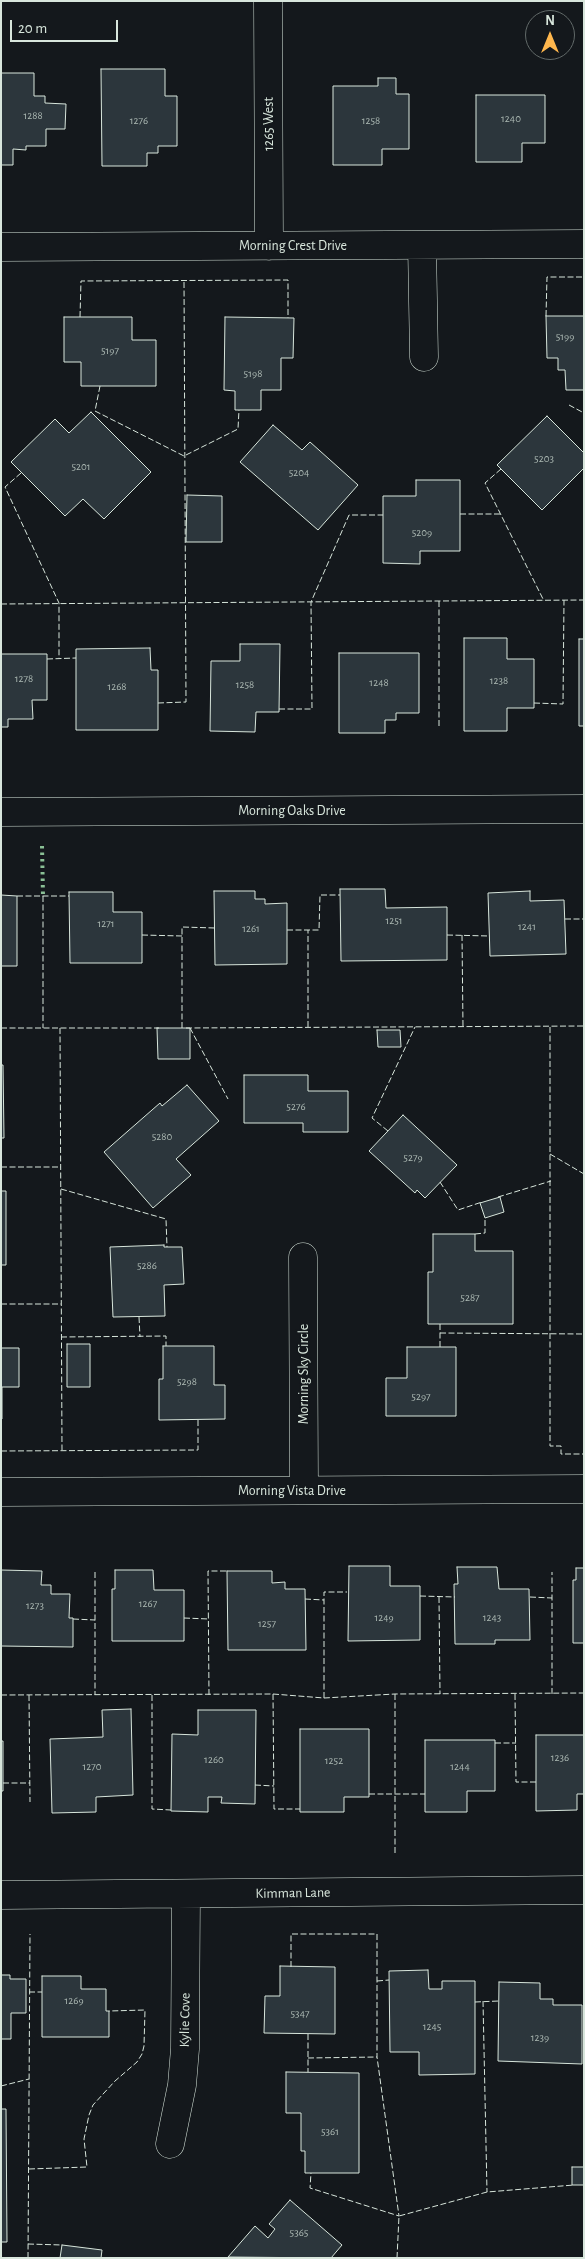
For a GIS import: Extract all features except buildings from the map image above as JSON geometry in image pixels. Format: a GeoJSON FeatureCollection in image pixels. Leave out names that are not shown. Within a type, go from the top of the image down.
{"type":"FeatureCollection","features":[{"type":"Feature","properties":{"kind":"street","name":"1265 West"},"geometry":{"type":"LineString","coordinates":[[268,1],[269,246]]}},
{"type":"Feature","properties":{"kind":"street","name":"Morning Crest Drive"},"geometry":{"type":"LineString","coordinates":[[1,247],[584,244]]}},
{"type":"Feature","properties":{"kind":"street"},"geometry":{"type":"LineString","coordinates":[[422,245],[424,357]]}},
{"type":"Feature","properties":{"kind":"street","name":"Morning Oaks Drive"},"geometry":{"type":"LineString","coordinates":[[1,812],[584,810]]}},
{"type":"Feature","properties":{"kind":"street","name":"Morning Sky Circle"},"geometry":{"type":"LineString","coordinates":[[303,1258],[304,1490]]}},
{"type":"Feature","properties":{"kind":"street","name":"Morning Vista Drive"},"geometry":{"type":"LineString","coordinates":[[1,1492],[584,1490]]}},
{"type":"Feature","properties":{"kind":"street","name":"Kimman Lane"},"geometry":{"type":"LineString","coordinates":[[1,1895],[584,1890]]}},
{"type":"Feature","properties":{"kind":"street","name":"Kylie Cove"},"geometry":{"type":"LineString","coordinates":[[170,2144],[182,2085],[185,2049],[186,1894]]}},
{"type":"Feature","properties":{"kind":"hedge"},"geometry":{"type":"LineString","coordinates":[[42,846],[43,896]]}},
{"type":"Feature","properties":{"kind":"fence"},"geometry":{"type":"LineString","coordinates":[[546,316],[547,277],[584,277]]}},
{"type":"Feature","properties":{"kind":"fence"},"geometry":{"type":"LineString","coordinates":[[158,703],[186,702],[184,280]]}},
{"type":"Feature","properties":{"kind":"fence"},"geometry":{"type":"LineString","coordinates":[[80,317],[81,281],[288,280],[288,318]]}},
{"type":"Feature","properties":{"kind":"fence"},"geometry":{"type":"LineString","coordinates":[[100,386],[95,411],[184,456],[238,429],[239,410]]}},
{"type":"Feature","properties":{"kind":"fence"},"geometry":{"type":"LineString","coordinates":[[569,405],[584,413]]}},
{"type":"Feature","properties":{"kind":"fence"},"geometry":{"type":"LineString","coordinates":[[501,469],[485,483],[544,601]]}},
{"type":"Feature","properties":{"kind":"fence"},"geometry":{"type":"LineString","coordinates":[[21,473],[5,487],[59,603],[59,658]]}},
{"type":"Feature","properties":{"kind":"fence"},"geometry":{"type":"LineString","coordinates":[[460,514],[501,514]]}},
{"type":"Feature","properties":{"kind":"fence"},"geometry":{"type":"LineString","coordinates":[[279,709],[312,709],[311,602],[349,515],[383,515]]}},
{"type":"Feature","properties":{"kind":"fence"},"geometry":{"type":"LineString","coordinates":[[534,703],[563,704],[564,600]]}},
{"type":"Feature","properties":{"kind":"fence"},"geometry":{"type":"LineString","coordinates":[[1,604],[584,600]]}},
{"type":"Feature","properties":{"kind":"fence"},"geometry":{"type":"LineString","coordinates":[[439,601],[439,727]]}},
{"type":"Feature","properties":{"kind":"fence"},"geometry":{"type":"LineString","coordinates":[[47,659],[76,658]]}},
{"type":"Feature","properties":{"kind":"fence"},"geometry":{"type":"LineString","coordinates":[[287,930],[319,930],[320,895],[340,895]]}},
{"type":"Feature","properties":{"kind":"fence"},"geometry":{"type":"LineString","coordinates":[[17,896],[69,896]]}},
{"type":"Feature","properties":{"kind":"fence"},"geometry":{"type":"LineString","coordinates":[[43,896],[43,1028]]}},
{"type":"Feature","properties":{"kind":"fence"},"geometry":{"type":"LineString","coordinates":[[565,919],[584,919]]}},
{"type":"Feature","properties":{"kind":"fence"},"geometry":{"type":"LineString","coordinates":[[182,1028],[182,927],[215,928]]}},
{"type":"Feature","properties":{"kind":"fence"},"geometry":{"type":"LineString","coordinates":[[308,930],[308,1027]]}},
{"type":"Feature","properties":{"kind":"fence"},"geometry":{"type":"LineString","coordinates":[[142,935],[182,936]]}},
{"type":"Feature","properties":{"kind":"fence"},"geometry":{"type":"LineString","coordinates":[[447,935],[489,936]]}},
{"type":"Feature","properties":{"kind":"fence"},"geometry":{"type":"LineString","coordinates":[[462,935],[463,1027]]}},
{"type":"Feature","properties":{"kind":"fence"},"geometry":{"type":"LineString","coordinates":[[186,1028],[584,1026]]}},
{"type":"Feature","properties":{"kind":"fence"},"geometry":{"type":"LineString","coordinates":[[388,1131],[372,1118],[415,1027]]}},
{"type":"Feature","properties":{"kind":"fence"},"geometry":{"type":"LineString","coordinates":[[550,1027],[550,1446],[561,1446],[561,1454],[584,1454]]}},
{"type":"Feature","properties":{"kind":"fence"},"geometry":{"type":"LineString","coordinates":[[1,1028],[159,1028]]}},
{"type":"Feature","properties":{"kind":"fence"},"geometry":{"type":"LineString","coordinates":[[60,1028],[62,1450]]}},
{"type":"Feature","properties":{"kind":"fence"},"geometry":{"type":"LineString","coordinates":[[190,1028],[228,1099]]}},
{"type":"Feature","properties":{"kind":"fence"},"geometry":{"type":"LineString","coordinates":[[550,1154],[584,1174]]}},
{"type":"Feature","properties":{"kind":"fence"},"geometry":{"type":"LineString","coordinates":[[1,1167],[61,1167]]}},
{"type":"Feature","properties":{"kind":"fence"},"geometry":{"type":"LineString","coordinates":[[498,1197],[551,1181]]}},
{"type":"Feature","properties":{"kind":"fence"},"geometry":{"type":"LineString","coordinates":[[440,1182],[458,1210],[482,1202]]}},
{"type":"Feature","properties":{"kind":"fence"},"geometry":{"type":"LineString","coordinates":[[61,1189],[166,1219],[167,1247]]}},
{"type":"Feature","properties":{"kind":"fence"},"geometry":{"type":"LineString","coordinates":[[475,1234],[485,1233],[485,1218]]}},
{"type":"Feature","properties":{"kind":"fence"},"geometry":{"type":"LineString","coordinates":[[1,1304],[61,1304]]}},
{"type":"Feature","properties":{"kind":"fence"},"geometry":{"type":"LineString","coordinates":[[139,1317],[140,1337]]}},
{"type":"Feature","properties":{"kind":"fence"},"geometry":{"type":"LineString","coordinates":[[440,1324],[440,1347]]}},
{"type":"Feature","properties":{"kind":"fence"},"geometry":{"type":"LineString","coordinates":[[440,1333],[584,1334]]}},
{"type":"Feature","properties":{"kind":"fence"},"geometry":{"type":"LineString","coordinates":[[61,1337],[166,1336],[166,1346]]}},
{"type":"Feature","properties":{"kind":"fence"},"geometry":{"type":"LineString","coordinates":[[1,1451],[198,1450],[198,1420]]}},
{"type":"Feature","properties":{"kind":"fence"},"geometry":{"type":"LineString","coordinates":[[209,1695],[208,1571],[227,1571]]}},
{"type":"Feature","properties":{"kind":"fence"},"geometry":{"type":"LineString","coordinates":[[95,1572],[95,1695]]}},
{"type":"Feature","properties":{"kind":"fence"},"geometry":{"type":"LineString","coordinates":[[552,1572],[552,1694]]}},
{"type":"Feature","properties":{"kind":"fence"},"geometry":{"type":"LineString","coordinates":[[324,1698],[324,1592],[347,1592]]}},
{"type":"Feature","properties":{"kind":"fence"},"geometry":{"type":"LineString","coordinates":[[420,1596],[455,1597]]}},
{"type":"Feature","properties":{"kind":"fence"},"geometry":{"type":"LineString","coordinates":[[439,1597],[440,1694]]}},
{"type":"Feature","properties":{"kind":"fence"},"geometry":{"type":"LineString","coordinates":[[530,1597],[552,1598]]}},
{"type":"Feature","properties":{"kind":"fence"},"geometry":{"type":"LineString","coordinates":[[305,1599],[324,1600]]}},
{"type":"Feature","properties":{"kind":"fence"},"geometry":{"type":"LineString","coordinates":[[184,1618],[209,1619]]}},
{"type":"Feature","properties":{"kind":"fence"},"geometry":{"type":"LineString","coordinates":[[73,1619],[95,1620]]}},
{"type":"Feature","properties":{"kind":"fence"},"geometry":{"type":"LineString","coordinates":[[1,1695],[273,1694],[324,1698],[395,1694],[584,1693]]}},
{"type":"Feature","properties":{"kind":"fence"},"geometry":{"type":"LineString","coordinates":[[273,1694],[274,1809],[300,1809]]}},
{"type":"Feature","properties":{"kind":"fence"},"geometry":{"type":"LineString","coordinates":[[395,1694],[395,1853]]}},
{"type":"Feature","properties":{"kind":"fence"},"geometry":{"type":"LineString","coordinates":[[515,1694],[516,1782],[536,1782]]}},
{"type":"Feature","properties":{"kind":"fence"},"geometry":{"type":"LineString","coordinates":[[29,1695],[30,1802]]}},
{"type":"Feature","properties":{"kind":"fence"},"geometry":{"type":"LineString","coordinates":[[152,1695],[152,1809],[171,1810]]}},
{"type":"Feature","properties":{"kind":"fence"},"geometry":{"type":"LineString","coordinates":[[495,1743],[516,1743]]}},
{"type":"Feature","properties":{"kind":"fence"},"geometry":{"type":"LineString","coordinates":[[3,1783],[30,1783]]}},
{"type":"Feature","properties":{"kind":"fence"},"geometry":{"type":"LineString","coordinates":[[255,1785],[274,1786]]}},
{"type":"Feature","properties":{"kind":"fence"},"geometry":{"type":"LineString","coordinates":[[369,1794],[425,1794]]}},
{"type":"Feature","properties":{"kind":"fence"},"geometry":{"type":"LineString","coordinates":[[28,2258],[30,1934]]}},
{"type":"Feature","properties":{"kind":"fence"},"geometry":{"type":"LineString","coordinates":[[291,1967],[291,1934],[377,1934],[377,2057],[399,2216],[310,2188],[311,2173]]}},
{"type":"Feature","properties":{"kind":"fence"},"geometry":{"type":"LineString","coordinates":[[377,1981],[389,1980]]}},
{"type":"Feature","properties":{"kind":"fence"},"geometry":{"type":"LineString","coordinates":[[29,1992],[42,1992]]}},
{"type":"Feature","properties":{"kind":"fence"},"geometry":{"type":"LineString","coordinates":[[483,2001],[487,2192]]}},
{"type":"Feature","properties":{"kind":"fence"},"geometry":{"type":"LineString","coordinates":[[475,2002],[499,2001]]}},
{"type":"Feature","properties":{"kind":"fence"},"geometry":{"type":"LineString","coordinates":[[29,2169],[87,2167],[84,2139],[93,2105],[115,2081],[137,2062],[144,2046],[145,2010],[109,2011]]}},
{"type":"Feature","properties":{"kind":"fence"},"geometry":{"type":"LineString","coordinates":[[308,2034],[308,2072]]}},
{"type":"Feature","properties":{"kind":"fence"},"geometry":{"type":"LineString","coordinates":[[308,2058],[377,2057]]}},
{"type":"Feature","properties":{"kind":"fence"},"geometry":{"type":"LineString","coordinates":[[1,2086],[29,2079]]}},
{"type":"Feature","properties":{"kind":"fence"},"geometry":{"type":"LineString","coordinates":[[397,2258],[399,2216],[487,2192],[574,2185]]}},
{"type":"Feature","properties":{"kind":"fence"},"geometry":{"type":"LineString","coordinates":[[28,2244],[62,2245]]}}]}
